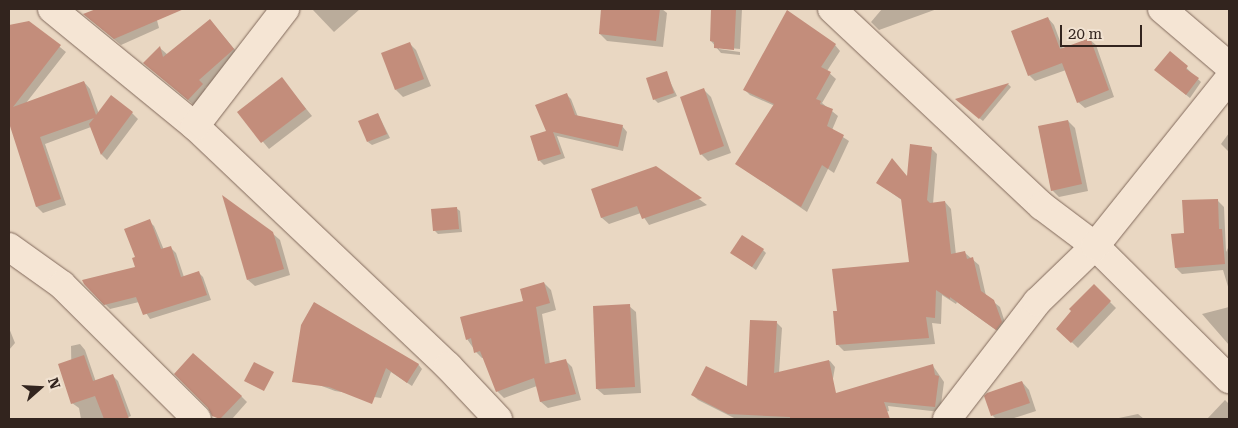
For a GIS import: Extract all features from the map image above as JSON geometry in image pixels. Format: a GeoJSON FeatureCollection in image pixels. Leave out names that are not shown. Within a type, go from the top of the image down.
{"type":"FeatureCollection","features":[{"type":"Feature","properties":{"kind":"street"},"geometry":{"type":"LineString","coordinates":[[52,9],[195,126],[448,366],[498,419]]}},
{"type":"Feature","properties":{"kind":"street"},"geometry":{"type":"LineString","coordinates":[[195,126],[285,9]]}},
{"type":"Feature","properties":{"kind":"street"},"geometry":{"type":"LineString","coordinates":[[832,9],[1042,206],[1095,246],[1229,378]]}},
{"type":"Feature","properties":{"kind":"street"},"geometry":{"type":"LineString","coordinates":[[1162,9],[1229,66]]}},
{"type":"Feature","properties":{"kind":"street"},"geometry":{"type":"LineString","coordinates":[[959,415],[1037,302],[1095,246],[1229,79]]}},
{"type":"Feature","properties":{"kind":"street"},"geometry":{"type":"LineString","coordinates":[[9,247],[62,285],[197,419]]}},
{"type":"Feature","properties":{"kind":"building"},"geometry":{"type":"Polygon","coordinates":[[[96,9],[184,9],[114,39],[83,14],[96,9]]]}},
{"type":"Feature","properties":{"kind":"building"},"geometry":{"type":"Polygon","coordinates":[[[601,9],[660,9],[656,41],[599,34],[601,9]]]}},
{"type":"Feature","properties":{"kind":"building"},"geometry":{"type":"Polygon","coordinates":[[[711,9],[736,10],[734,50],[714,48],[714,42],[710,41],[711,9]]]}},
{"type":"Feature","properties":{"kind":"building"},"geometry":{"type":"Polygon","coordinates":[[[787,10],[836,44],[821,67],[831,72],[816,99],[821,101],[820,104],[833,109],[827,126],[844,135],[828,169],[822,165],[801,207],[735,164],[774,104],[743,90],[787,10]]]}},
{"type":"Feature","properties":{"kind":"building"},"geometry":{"type":"Polygon","coordinates":[[[1048,17],[1060,49],[1090,38],[1109,90],[1077,103],[1062,63],[1028,76],[1011,31],[1048,17]]]}},
{"type":"Feature","properties":{"kind":"building"},"geometry":{"type":"Polygon","coordinates":[[[210,19],[234,49],[199,80],[203,84],[188,100],[143,63],[160,46],[163,57],[210,19]]]}},
{"type":"Feature","properties":{"kind":"building"},"geometry":{"type":"Polygon","coordinates":[[[29,21],[61,45],[13,107],[84,81],[96,115],[111,95],[133,112],[101,155],[89,124],[94,118],[40,137],[61,199],[36,207],[9,123],[9,25],[29,21]]]}},
{"type":"Feature","properties":{"kind":"building"},"geometry":{"type":"Polygon","coordinates":[[[410,42],[424,79],[395,90],[381,53],[410,42]]]}},
{"type":"Feature","properties":{"kind":"building"},"geometry":{"type":"Polygon","coordinates":[[[1170,51],[1188,66],[1186,69],[1199,78],[1186,95],[1154,70],[1170,51]]]}},
{"type":"Feature","properties":{"kind":"building"},"geometry":{"type":"Polygon","coordinates":[[[667,71],[674,93],[653,100],[646,78],[667,71]]]}},
{"type":"Feature","properties":{"kind":"building"},"geometry":{"type":"Polygon","coordinates":[[[282,77],[306,109],[261,143],[237,112],[282,77]]]}},
{"type":"Feature","properties":{"kind":"building"},"geometry":{"type":"Polygon","coordinates":[[[1009,83],[979,119],[955,99],[1009,83]]]}},
{"type":"Feature","properties":{"kind":"building"},"geometry":{"type":"Polygon","coordinates":[[[704,88],[724,146],[700,155],[680,97],[704,88]]]}},
{"type":"Feature","properties":{"kind":"building"},"geometry":{"type":"Polygon","coordinates":[[[567,93],[575,115],[623,125],[618,147],[553,132],[561,154],[538,161],[530,136],[546,131],[535,105],[567,93]]]}},
{"type":"Feature","properties":{"kind":"building"},"geometry":{"type":"Polygon","coordinates":[[[378,113],[387,134],[367,142],[358,121],[378,113]]]}},
{"type":"Feature","properties":{"kind":"building"},"geometry":{"type":"Polygon","coordinates":[[[1068,120],[1082,184],[1051,191],[1038,126],[1068,120]]]}},
{"type":"Feature","properties":{"kind":"building"},"geometry":{"type":"Polygon","coordinates":[[[910,144],[932,147],[927,200],[930,203],[945,201],[951,254],[965,251],[967,259],[973,257],[981,291],[994,300],[1002,322],[996,330],[950,297],[950,299],[936,290],[935,318],[926,317],[929,338],[836,345],[833,311],[837,311],[832,269],[909,262],[901,199],[876,183],[892,158],[907,176],[910,144]]]}},
{"type":"Feature","properties":{"kind":"building"},"geometry":{"type":"Polygon","coordinates":[[[656,166],[702,198],[642,219],[637,206],[601,218],[591,189],[656,166]]]}},
{"type":"Feature","properties":{"kind":"building"},"geometry":{"type":"Polygon","coordinates":[[[222,195],[273,232],[284,269],[247,280],[222,195]]]}},
{"type":"Feature","properties":{"kind":"building"},"geometry":{"type":"Polygon","coordinates":[[[1218,199],[1219,229],[1222,229],[1225,264],[1175,268],[1171,234],[1184,233],[1182,200],[1218,199]]]}},
{"type":"Feature","properties":{"kind":"building"},"geometry":{"type":"Polygon","coordinates":[[[457,207],[459,229],[433,231],[431,209],[457,207]]]}},
{"type":"Feature","properties":{"kind":"building"},"geometry":{"type":"Polygon","coordinates":[[[150,219],[161,249],[171,246],[181,277],[199,271],[207,295],[143,315],[136,297],[104,305],[82,280],[135,267],[132,258],[135,257],[124,229],[150,219]]]}},
{"type":"Feature","properties":{"kind":"building"},"geometry":{"type":"Polygon","coordinates":[[[742,235],[764,249],[752,267],[730,253],[742,235]]]}},
{"type":"Feature","properties":{"kind":"building"},"geometry":{"type":"Polygon","coordinates":[[[544,282],[550,303],[536,307],[545,364],[566,359],[576,394],[540,402],[534,378],[496,392],[480,351],[474,353],[471,338],[466,340],[460,317],[523,301],[520,289],[544,282]]]}},
{"type":"Feature","properties":{"kind":"building"},"geometry":{"type":"Polygon","coordinates":[[[1094,284],[1111,301],[1071,343],[1056,329],[1071,311],[1069,309],[1094,284]]]}},
{"type":"Feature","properties":{"kind":"building"},"geometry":{"type":"Polygon","coordinates":[[[314,302],[419,364],[407,383],[386,368],[372,404],[329,387],[292,382],[301,325],[314,302]]]}},
{"type":"Feature","properties":{"kind":"building"},"geometry":{"type":"Polygon","coordinates":[[[630,304],[635,387],[596,389],[593,306],[630,304]]]}},
{"type":"Feature","properties":{"kind":"building"},"geometry":{"type":"Polygon","coordinates":[[[750,320],[777,321],[774,373],[829,360],[836,393],[933,364],[935,375],[939,376],[935,407],[884,402],[890,419],[790,419],[790,417],[728,414],[691,395],[706,366],[747,386],[750,320]]]}},
{"type":"Feature","properties":{"kind":"building"},"geometry":{"type":"Polygon","coordinates":[[[193,353],[242,396],[220,419],[212,416],[208,408],[174,374],[193,353]]]}},
{"type":"Feature","properties":{"kind":"building"},"geometry":{"type":"Polygon","coordinates":[[[84,355],[93,381],[113,374],[129,419],[104,419],[95,396],[71,404],[58,364],[84,355]]]}},
{"type":"Feature","properties":{"kind":"building"},"geometry":{"type":"Polygon","coordinates":[[[254,362],[274,372],[264,391],[244,381],[254,362]]]}},
{"type":"Feature","properties":{"kind":"building"},"geometry":{"type":"Polygon","coordinates":[[[1022,381],[1030,403],[991,416],[984,396],[987,393],[1022,381]]]}}]}
